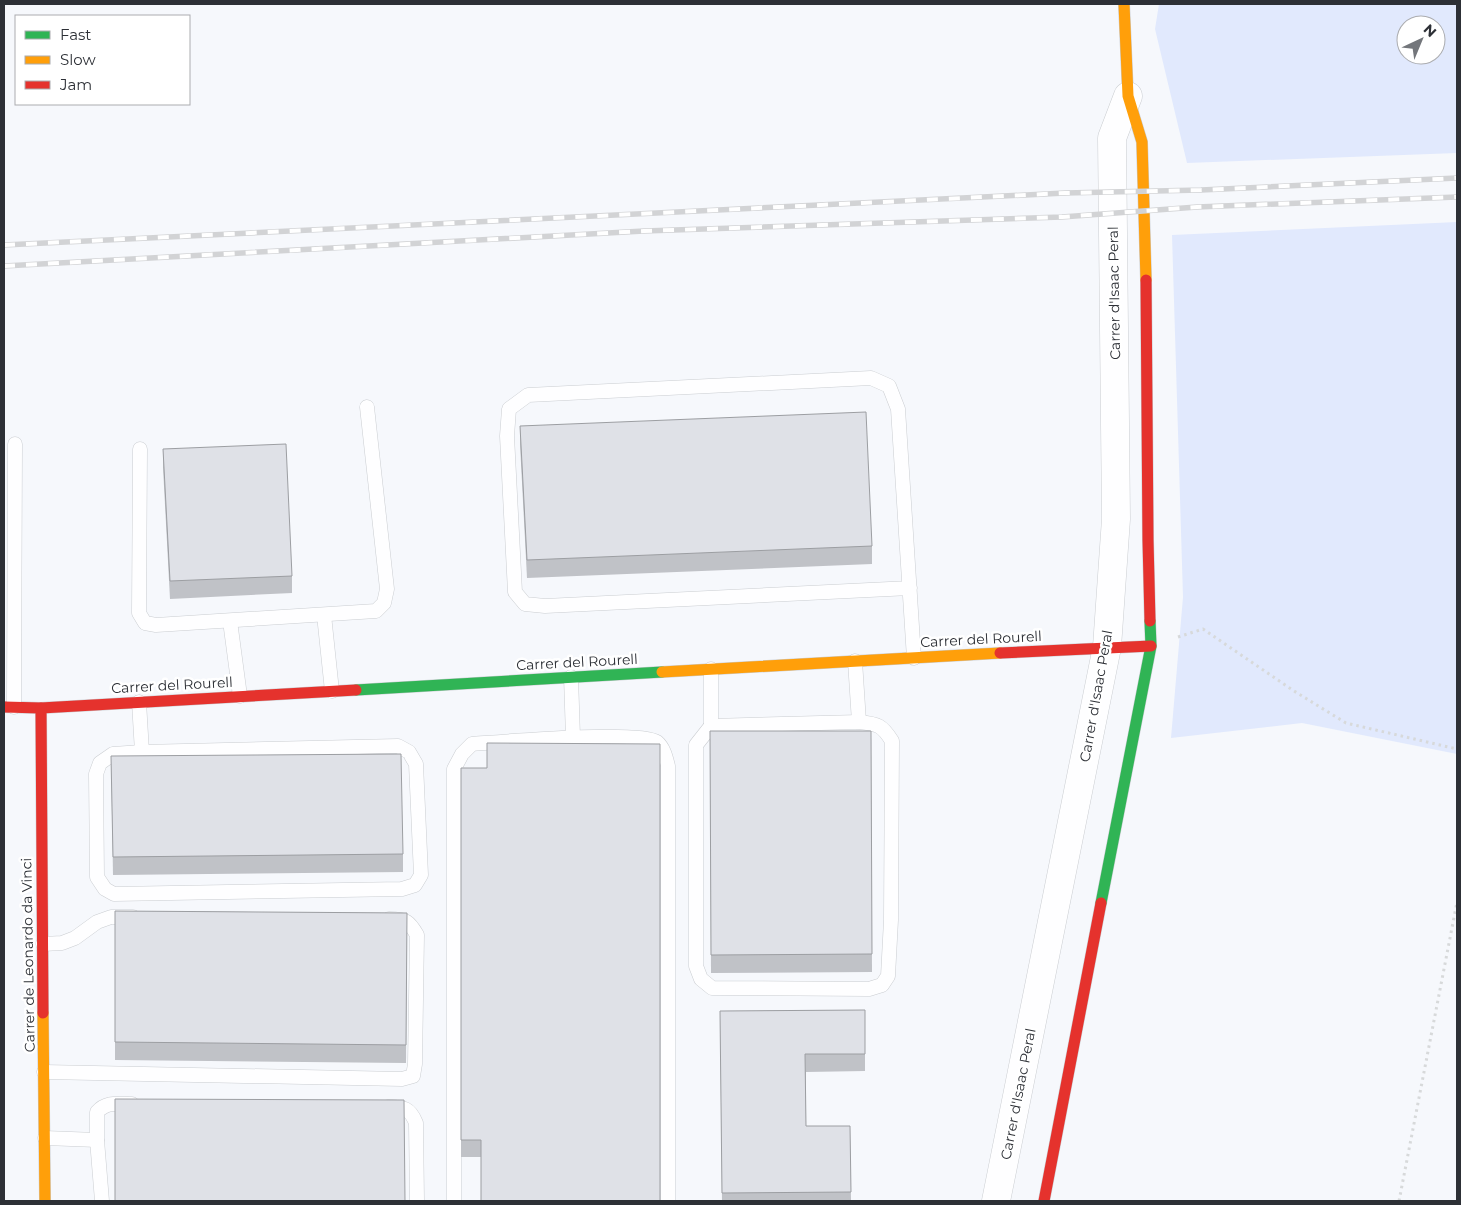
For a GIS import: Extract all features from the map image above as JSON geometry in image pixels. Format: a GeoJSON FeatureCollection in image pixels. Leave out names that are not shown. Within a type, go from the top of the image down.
{"type":"FeatureCollection","features":[{"type":"Feature","properties":{"kind":"street","name":"Carrer d'Isaac Peral"},"geometry":{"type":"LineString","coordinates":[[1044,1201],[1151,646],[1148,540],[1147,308],[1142,142],[1128,96],[1124,4]]}},
{"type":"Feature","properties":{"kind":"street","name":"Carrer d'Isaac Peral"},"geometry":{"type":"LineString","coordinates":[[996,1201],[1107,647],[1116,519],[1112,138],[1128,96]]}},
{"type":"Feature","properties":{"kind":"street","name":"Carrer del Rourell"},"geometry":{"type":"LineString","coordinates":[[9,707],[41,708],[711,669],[1151,646]]}},
{"type":"Feature","properties":{"kind":"street","name":"Carrer de Leonardo da Vinci"},"geometry":{"type":"LineString","coordinates":[[41,708],[45,1201]]}},
{"type":"Feature","properties":{"kind":"lane"},"geometry":{"type":"LineString","coordinates":[[910,588],[545,606],[526,604],[515,592],[507,436],[509,409],[528,395],[871,378],[889,386],[898,410],[910,588],[914,658]]}},
{"type":"Feature","properties":{"kind":"lane"},"geometry":{"type":"LineString","coordinates":[[140,450],[139,613],[145,623],[156,625],[376,611],[384,603],[387,589],[367,407]]}},
{"type":"Feature","properties":{"kind":"lane"},"geometry":{"type":"LineString","coordinates":[[9,707],[15,444]]}},
{"type":"Feature","properties":{"kind":"lane"},"geometry":{"type":"LineString","coordinates":[[324,615],[332,691]]}},
{"type":"Feature","properties":{"kind":"lane"},"geometry":{"type":"LineString","coordinates":[[230,621],[240,696]]}},
{"type":"Feature","properties":{"kind":"lane"},"geometry":{"type":"LineString","coordinates":[[855,661],[859,722]]}},
{"type":"Feature","properties":{"kind":"lane"},"geometry":{"type":"LineString","coordinates":[[711,669],[711,726],[696,745],[696,966],[701,979],[712,988],[869,989],[882,985],[888,976],[891,920],[892,741],[884,728],[875,724],[859,722],[711,726]]}},
{"type":"Feature","properties":{"kind":"lane"},"geometry":{"type":"LineString","coordinates":[[571,677],[573,737]]}},
{"type":"Feature","properties":{"kind":"lane"},"geometry":{"type":"LineString","coordinates":[[139,702],[142,752]]}},
{"type":"Feature","properties":{"kind":"lane"},"geometry":{"type":"LineString","coordinates":[[454,1201],[454,769],[462,754],[472,744],[573,737],[638,738],[656,742],[664,752],[668,766],[668,1201]]}},
{"type":"Feature","properties":{"kind":"lane"},"geometry":{"type":"LineString","coordinates":[[398,746],[410,752],[416,764],[421,875],[415,885],[402,890],[114,894],[105,890],[97,877],[96,774],[100,763],[113,754],[142,752],[398,746]]}},
{"type":"Feature","properties":{"kind":"lane"},"geometry":{"type":"LineString","coordinates":[[43,944],[62,944],[75,938],[97,922],[111,917],[151,917]]}},
{"type":"Feature","properties":{"kind":"lane"},"geometry":{"type":"LineString","coordinates":[[44,1072],[402,1079],[412,1076],[416,1064],[416,935],[410,923],[398,919],[379,918]]}},
{"type":"Feature","properties":{"kind":"lane"},"geometry":{"type":"LineString","coordinates":[[102,1201],[97,1140],[97,1112],[102,1106],[112,1104],[142,1104]]}},
{"type":"Feature","properties":{"kind":"lane"},"geometry":{"type":"LineString","coordinates":[[371,1107],[401,1107],[412,1114],[416,1124],[417,1201]]}},
{"type":"Feature","properties":{"kind":"lane"},"geometry":{"type":"LineString","coordinates":[[44,1138],[97,1140]]}},
{"type":"Feature","properties":{"kind":"path"},"geometry":{"type":"LineString","coordinates":[[1151,646],[1203,628],[1294,691],[1346,723],[1457,749]]}},
{"type":"Feature","properties":{"kind":"path"},"geometry":{"type":"LineString","coordinates":[[1399,1201],[1457,902]]}},
{"type":"Feature","properties":{"kind":"shaded area"},"geometry":{"type":"Polygon","coordinates":[[[1159,4],[1457,4],[1457,153],[1187,163],[1155,29],[1159,4]]]}},
{"type":"Feature","properties":{"kind":"shaded area"},"geometry":{"type":"Polygon","coordinates":[[[1457,222],[1457,754],[1302,723],[1171,738],[1183,597],[1172,235],[1457,222]]]}},
{"type":"Feature","properties":{"kind":"building"},"geometry":{"type":"Polygon","coordinates":[[[866,412],[872,546],[527,560],[520,426],[866,412]]]}},
{"type":"Feature","properties":{"kind":"building"},"geometry":{"type":"Polygon","coordinates":[[[286,444],[292,576],[170,581],[163,449],[286,444]]]}},
{"type":"Feature","properties":{"kind":"building"},"geometry":{"type":"Polygon","coordinates":[[[710,731],[871,731],[872,954],[711,955],[710,731]]]}},
{"type":"Feature","properties":{"kind":"building"},"geometry":{"type":"Polygon","coordinates":[[[487,743],[660,744],[660,1201],[481,1201],[481,1140],[461,1140],[461,768],[487,768],[487,743]]]}},
{"type":"Feature","properties":{"kind":"building"},"geometry":{"type":"Polygon","coordinates":[[[401,754],[403,854],[113,857],[111,756],[401,754]]]}},
{"type":"Feature","properties":{"kind":"building"},"geometry":{"type":"Polygon","coordinates":[[[115,911],[407,913],[406,1045],[115,1042],[115,911]]]}},
{"type":"Feature","properties":{"kind":"building"},"geometry":{"type":"Polygon","coordinates":[[[865,1010],[865,1054],[805,1054],[806,1126],[850,1126],[851,1192],[722,1193],[720,1011],[865,1010]]]}},
{"type":"Feature","properties":{"kind":"building"},"geometry":{"type":"Polygon","coordinates":[[[115,1099],[404,1100],[405,1201],[115,1201],[115,1099]]]}},
{"type":"Feature","properties":{"kind":"railway"},"geometry":{"type":"LineString","coordinates":[[4,245],[1065,193],[1201,190],[1457,178]]}},
{"type":"Feature","properties":{"kind":"railway"},"geometry":{"type":"LineString","coordinates":[[4,266],[644,231],[1062,217],[1197,207],[1457,197]]}},
{"type":"Feature","properties":{"kind":"traffic: fast"},"geometry":{"type":"LineString","coordinates":[[1101,903],[1151,646],[1150,621]]}},
{"type":"Feature","properties":{"kind":"traffic: fast"},"geometry":{"type":"LineString","coordinates":[[356,690],[662,672]]}},
{"type":"Feature","properties":{"kind":"traffic: slow"},"geometry":{"type":"LineString","coordinates":[[1124,4],[1128,96],[1142,142],[1146,280]]}},
{"type":"Feature","properties":{"kind":"traffic: slow"},"geometry":{"type":"LineString","coordinates":[[662,672],[1000,653]]}},
{"type":"Feature","properties":{"kind":"traffic: slow"},"geometry":{"type":"LineString","coordinates":[[43,1013],[45,1201]]}},
{"type":"Feature","properties":{"kind":"traffic: jam"},"geometry":{"type":"LineString","coordinates":[[1146,280],[1150,621]]}},
{"type":"Feature","properties":{"kind":"traffic: jam"},"geometry":{"type":"LineString","coordinates":[[1000,653],[1151,646]]}},
{"type":"Feature","properties":{"kind":"traffic: jam"},"geometry":{"type":"LineString","coordinates":[[4,707],[41,708],[356,690]]}},
{"type":"Feature","properties":{"kind":"traffic: jam"},"geometry":{"type":"LineString","coordinates":[[41,708],[43,1013]]}},
{"type":"Feature","properties":{"kind":"traffic: jam"},"geometry":{"type":"LineString","coordinates":[[1044,1201],[1101,903]]}}]}
